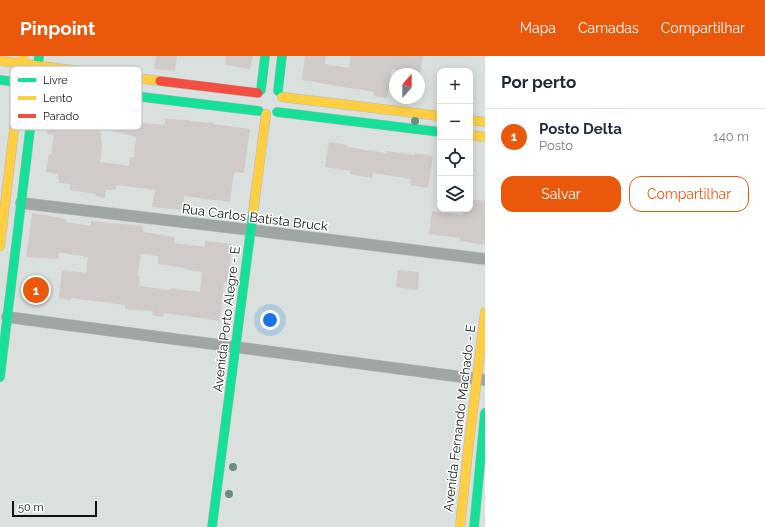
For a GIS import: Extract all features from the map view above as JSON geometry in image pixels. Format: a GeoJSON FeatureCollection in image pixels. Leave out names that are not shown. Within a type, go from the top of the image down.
{"type":"FeatureCollection","features":[{"type":"Feature","properties":{"kind":"street"},"geometry":{"type":"LineString","coordinates":[[262,113],[256,105],[255,99],[259,92],[265,56]]}},
{"type":"Feature","properties":{"kind":"street"},"geometry":{"type":"LineString","coordinates":[[277,112],[281,108],[282,102],[280,94],[282,56]]}},
{"type":"Feature","properties":{"kind":"street"},"geometry":{"type":"LineString","coordinates":[[0,61],[39,61],[60,66]]}},
{"type":"Feature","properties":{"kind":"street"},"geometry":{"type":"LineString","coordinates":[[0,80],[10,81]]}},
{"type":"Feature","properties":{"kind":"street"},"geometry":{"type":"LineString","coordinates":[[142,86],[262,113],[272,114],[277,112],[437,132]]}},
{"type":"Feature","properties":{"kind":"street"},"geometry":{"type":"LineString","coordinates":[[142,89],[259,92],[267,88],[273,88],[280,94],[437,116]]}},
{"type":"Feature","properties":{"kind":"street"},"geometry":{"type":"LineString","coordinates":[[397,126],[398,111]]}},
{"type":"Feature","properties":{"kind":"street","name":"Avenida Porto Alegre - E"},"geometry":{"type":"LineString","coordinates":[[212,527],[250,230],[262,113]]}},
{"type":"Feature","properties":{"kind":"street"},"geometry":{"type":"LineString","coordinates":[[473,120],[485,122]]}},
{"type":"Feature","properties":{"kind":"street"},"geometry":{"type":"LineString","coordinates":[[0,246],[3,200],[13,130]]}},
{"type":"Feature","properties":{"kind":"street"},"geometry":{"type":"LineString","coordinates":[[0,377],[4,317],[30,130]]}},
{"type":"Feature","properties":{"kind":"street"},"geometry":{"type":"LineString","coordinates":[[473,135],[485,137]]}},
{"type":"Feature","properties":{"kind":"street"},"geometry":{"type":"LineString","coordinates":[[3,200],[21,203]]}},
{"type":"Feature","properties":{"kind":"street","name":"Rua Carlos Batista Bruck"},"geometry":{"type":"LineString","coordinates":[[21,203],[485,259]]}},
{"type":"Feature","properties":{"kind":"street","name":"Avenida Fernando Machado - E"},"geometry":{"type":"LineString","coordinates":[[460,527],[468,451],[481,380],[485,312]]}},
{"type":"Feature","properties":{"kind":"street"},"geometry":{"type":"LineString","coordinates":[[4,317],[481,380]]}},
{"type":"Feature","properties":{"kind":"street","name":"Avenida Fernando Machado - E"},"geometry":{"type":"LineString","coordinates":[[474,527],[483,453],[485,413]]}},
{"type":"Feature","properties":{"kind":"street"},"geometry":{"type":"LineString","coordinates":[[468,451],[483,453]]}},
{"type":"Feature","properties":{"kind":"building"},"geometry":{"type":"Polygon","coordinates":[[[156,56],[177,56],[175,71],[154,69],[156,56]]]}},
{"type":"Feature","properties":{"kind":"building"},"geometry":{"type":"Polygon","coordinates":[[[226,56],[253,56],[250,69],[225,65],[226,56]]]}},
{"type":"Feature","properties":{"kind":"building"},"geometry":{"type":"Polygon","coordinates":[[[305,56],[326,56],[325,64],[349,68],[351,56],[423,56],[421,68],[389,68],[389,86],[387,98],[373,96],[374,92],[302,80],[305,56]]]}},
{"type":"Feature","properties":{"kind":"building"},"geometry":{"type":"Polygon","coordinates":[[[165,119],[189,120],[250,129],[244,173],[234,172],[230,202],[184,196],[183,210],[152,207],[155,190],[117,185],[116,190],[106,190],[105,198],[95,196],[96,194],[70,190],[70,184],[59,183],[58,174],[46,172],[54,135],[47,134],[48,130],[100,130],[102,145],[100,162],[129,166],[130,157],[134,157],[136,137],[108,130],[142,130],[142,123],[165,125],[165,119]]]}},
{"type":"Feature","properties":{"kind":"building"},"geometry":{"type":"Polygon","coordinates":[[[329,142],[347,145],[347,147],[386,153],[386,151],[433,156],[428,188],[410,185],[411,179],[373,173],[372,178],[350,174],[350,171],[325,167],[329,142]]]}},
{"type":"Feature","properties":{"kind":"building"},"geometry":{"type":"Polygon","coordinates":[[[473,199],[485,201],[485,245],[459,241],[460,238],[429,234],[432,211],[463,215],[463,212],[473,212],[473,199]]]}},
{"type":"Feature","properties":{"kind":"building"},"geometry":{"type":"Polygon","coordinates":[[[32,213],[66,219],[66,222],[91,226],[91,221],[143,226],[143,232],[175,237],[174,243],[205,247],[205,241],[232,244],[228,283],[224,282],[220,321],[164,313],[163,317],[152,315],[153,311],[125,309],[125,305],[71,298],[70,300],[59,298],[62,270],[86,273],[88,257],[59,252],[58,259],[26,257],[32,213]],[[141,254],[138,276],[140,277],[139,286],[200,292],[202,272],[158,264],[158,256],[141,254]]]}},
{"type":"Feature","properties":{"kind":"building"},"geometry":{"type":"Polygon","coordinates":[[[398,270],[419,272],[418,290],[396,287],[398,270]]]}},
{"type":"Feature","properties":{"kind":"traffic: fast"},"geometry":{"type":"LineString","coordinates":[[38,66],[39,56]]}},
{"type":"Feature","properties":{"kind":"traffic: fast"},"geometry":{"type":"LineString","coordinates":[[261,90],[265,56]]}},
{"type":"Feature","properties":{"kind":"traffic: fast"},"geometry":{"type":"LineString","coordinates":[[278,91],[282,56]]}},
{"type":"Feature","properties":{"kind":"traffic: fast"},"geometry":{"type":"LineString","coordinates":[[0,80],[10,81]]}},
{"type":"Feature","properties":{"kind":"traffic: fast"},"geometry":{"type":"LineString","coordinates":[[142,97],[259,111]]}},
{"type":"Feature","properties":{"kind":"traffic: fast"},"geometry":{"type":"LineString","coordinates":[[277,112],[437,132]]}},
{"type":"Feature","properties":{"kind":"traffic: fast"},"geometry":{"type":"LineString","coordinates":[[0,377],[30,130]]}},
{"type":"Feature","properties":{"kind":"traffic: fast"},"geometry":{"type":"LineString","coordinates":[[212,527],[253,213]]}},
{"type":"Feature","properties":{"kind":"traffic: fast"},"geometry":{"type":"LineString","coordinates":[[474,527],[485,413]]}},
{"type":"Feature","properties":{"kind":"traffic: slow"},"geometry":{"type":"LineString","coordinates":[[22,66],[23,56]]}},
{"type":"Feature","properties":{"kind":"traffic: slow"},"geometry":{"type":"LineString","coordinates":[[0,61],[40,66]]}},
{"type":"Feature","properties":{"kind":"traffic: slow"},"geometry":{"type":"LineString","coordinates":[[142,79],[160,81]]}},
{"type":"Feature","properties":{"kind":"traffic: slow"},"geometry":{"type":"LineString","coordinates":[[282,97],[437,116]]}},
{"type":"Feature","properties":{"kind":"traffic: slow"},"geometry":{"type":"LineString","coordinates":[[253,213],[266,114]]}},
{"type":"Feature","properties":{"kind":"traffic: slow"},"geometry":{"type":"LineString","coordinates":[[473,120],[485,122]]}},
{"type":"Feature","properties":{"kind":"traffic: slow"},"geometry":{"type":"LineString","coordinates":[[0,246],[14,130]]}},
{"type":"Feature","properties":{"kind":"traffic: slow"},"geometry":{"type":"LineString","coordinates":[[473,135],[485,137]]}},
{"type":"Feature","properties":{"kind":"traffic: slow"},"geometry":{"type":"LineString","coordinates":[[460,527],[485,312]]}},
{"type":"Feature","properties":{"kind":"traffic: jam"},"geometry":{"type":"LineString","coordinates":[[160,81],[258,93]]}},
{"type":"Feature","properties":{"kind":"place","name":"Posto Delta"},"geometry":{"type":"Point","coordinates":[36,290]}}]}
